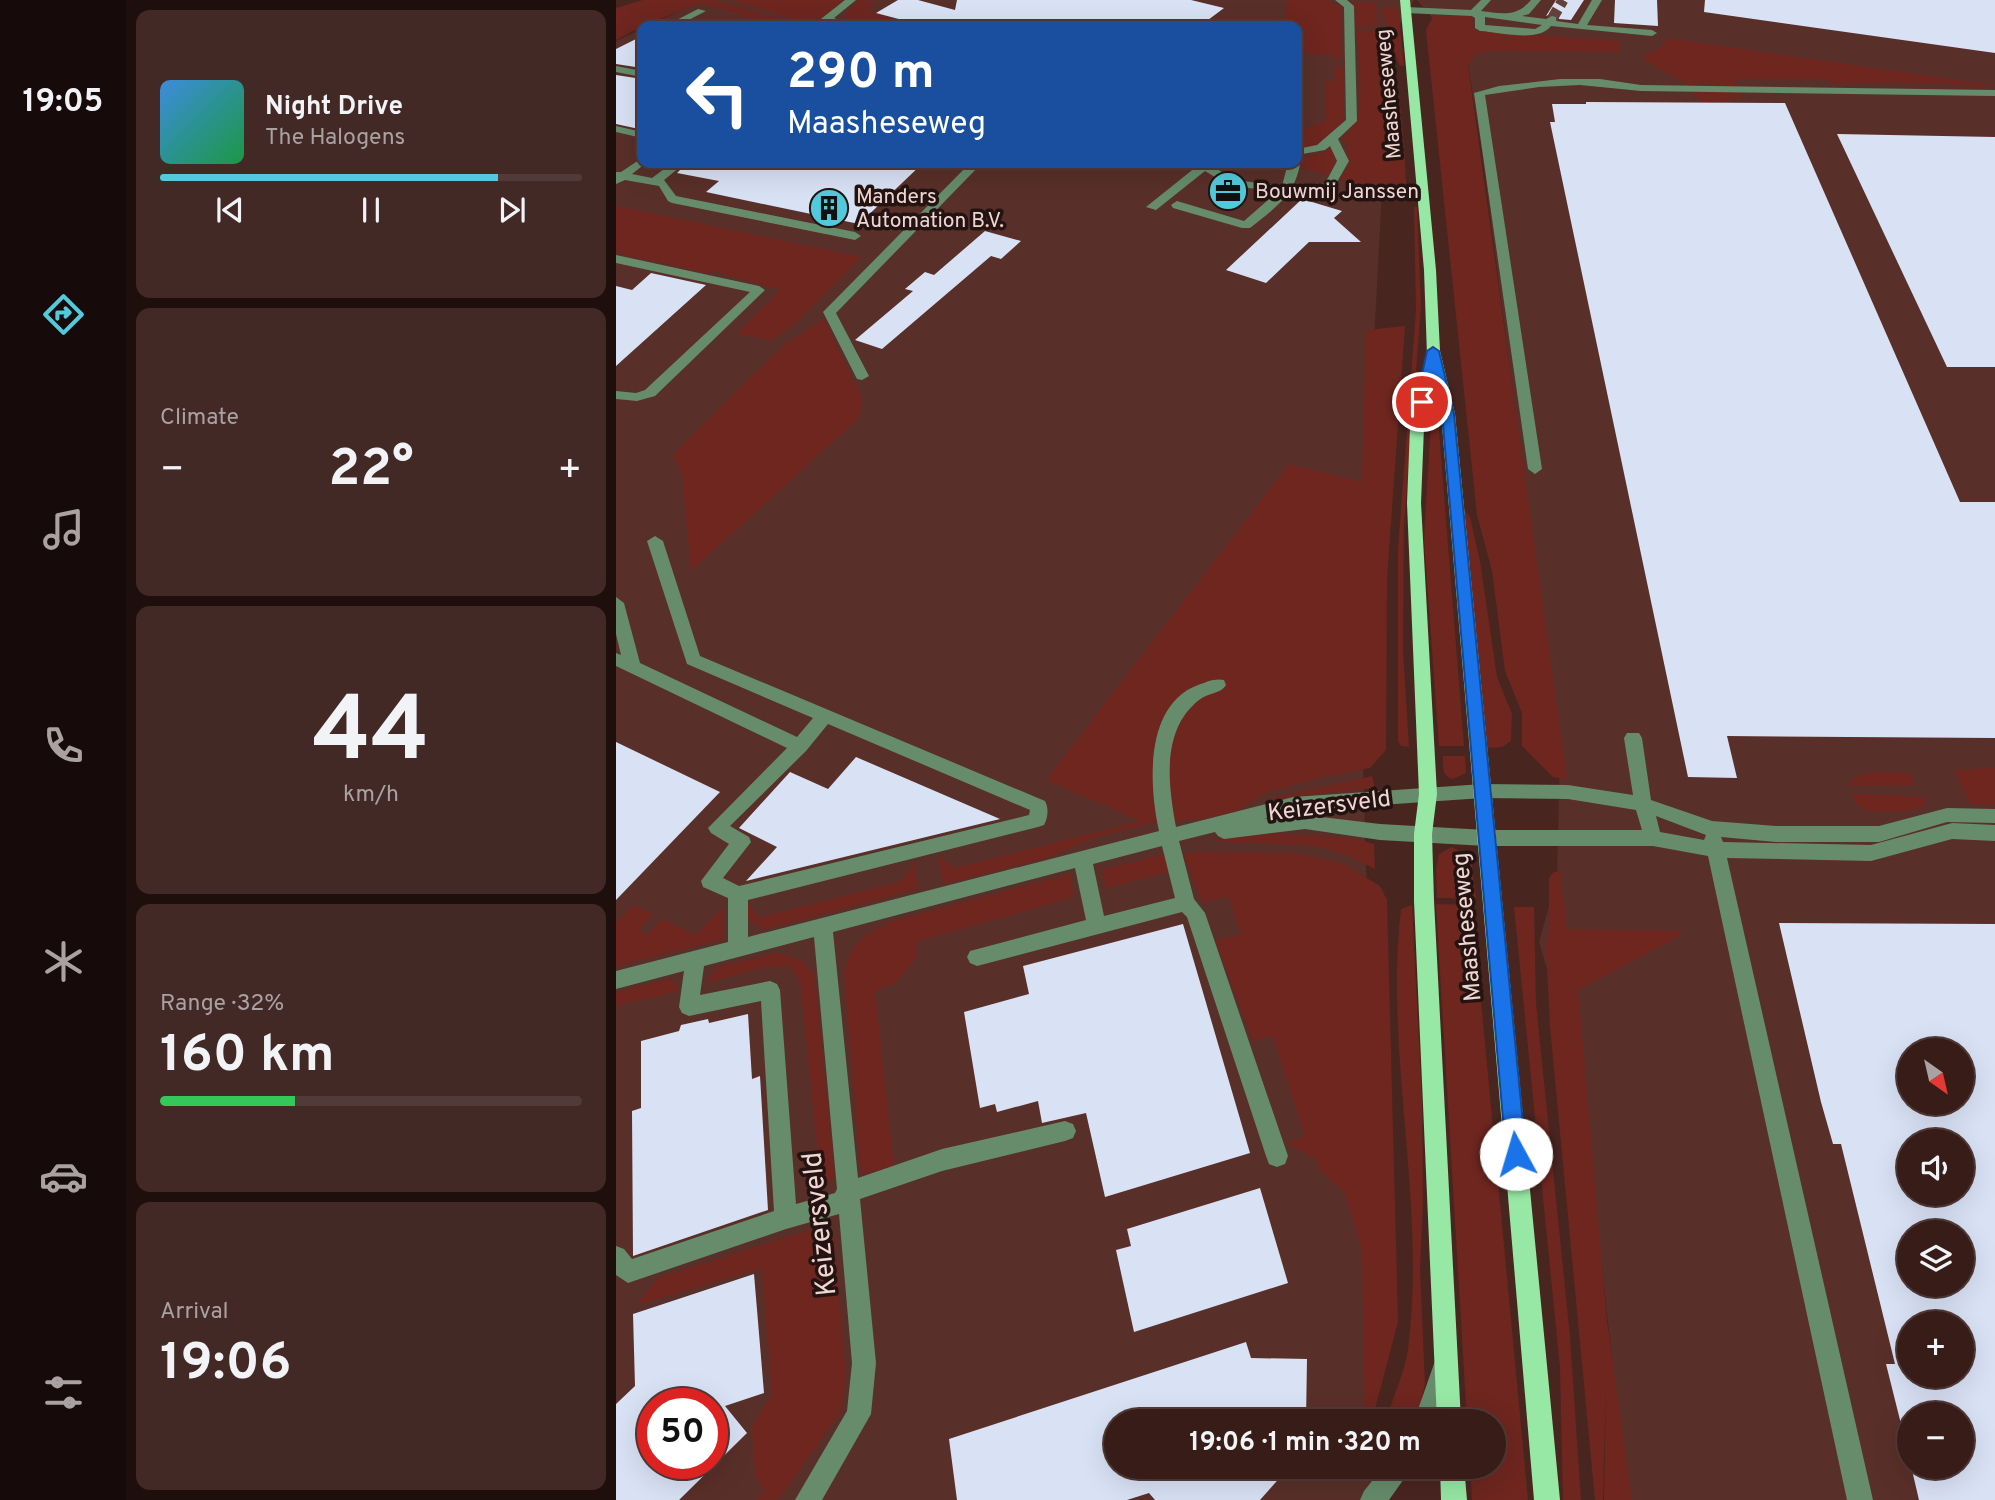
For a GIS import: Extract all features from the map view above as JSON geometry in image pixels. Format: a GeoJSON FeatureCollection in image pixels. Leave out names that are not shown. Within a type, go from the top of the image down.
{"type":"FeatureCollection","features":[{"type":"Feature","properties":{"kind":"main road","name":"Maasheseweg"},"geometry":{"type":"LineString","coordinates":[[1406,5],[1430,270],[1433,351],[1448,414],[1547,1500]]}},
{"type":"Feature","properties":{"kind":"main road","name":"Maasheseweg"},"geometry":{"type":"LineString","coordinates":[[1433,351],[1417,427],[1414,503],[1428,794],[1423,834],[1448,1409]]}},
{"type":"Feature","properties":{"kind":"main road"},"geometry":{"type":"LineString","coordinates":[[1453,1479],[1454,1500]]}},
{"type":"Feature","properties":{"kind":"street"},"geometry":{"type":"LineString","coordinates":[[824,21],[851,0]]}},
{"type":"Feature","properties":{"kind":"street"},"geometry":{"type":"LineString","coordinates":[[1302,151],[1321,148],[1352,121],[1349,6],[1340,0]]}},
{"type":"Feature","properties":{"kind":"street"},"geometry":{"type":"LineString","coordinates":[[1461,13],[1464,0]]}},
{"type":"Feature","properties":{"kind":"street"},"geometry":{"type":"LineString","coordinates":[[1474,13],[1486,0]]}},
{"type":"Feature","properties":{"kind":"street"},"geometry":{"type":"LineString","coordinates":[[1509,17],[1526,12],[1536,0]]}},
{"type":"Feature","properties":{"kind":"street"},"geometry":{"type":"LineString","coordinates":[[1581,27],[1597,0]]}},
{"type":"Feature","properties":{"kind":"street"},"geometry":{"type":"LineString","coordinates":[[1406,5],[1652,33]]}},
{"type":"Feature","properties":{"kind":"street"},"geometry":{"type":"LineString","coordinates":[[680,21],[701,11]]}},
{"type":"Feature","properties":{"kind":"street"},"geometry":{"type":"LineString","coordinates":[[1474,13],[1480,17],[1480,27],[1535,32],[1543,30],[1550,21]]}},
{"type":"Feature","properties":{"kind":"street"},"geometry":{"type":"LineString","coordinates":[[616,69],[637,74]]}},
{"type":"Feature","properties":{"kind":"street"},"geometry":{"type":"LineString","coordinates":[[1535,470],[1479,93],[1621,93],[1641,88],[1995,93]]}},
{"type":"Feature","properties":{"kind":"street"},"geometry":{"type":"LineString","coordinates":[[616,130],[637,134]]}},
{"type":"Feature","properties":{"kind":"street"},"geometry":{"type":"LineString","coordinates":[[1319,194],[1334,180],[1343,162],[1333,139]]}},
{"type":"Feature","properties":{"kind":"street"},"geometry":{"type":"LineString","coordinates":[[618,178],[637,165]]}},
{"type":"Feature","properties":{"kind":"street"},"geometry":{"type":"LineString","coordinates":[[654,182],[672,168]]}},
{"type":"Feature","properties":{"kind":"street"},"geometry":{"type":"LineString","coordinates":[[862,376],[829,312],[971,168]]}},
{"type":"Feature","properties":{"kind":"street"},"geometry":{"type":"LineString","coordinates":[[1152,207],[1201,168]]}},
{"type":"Feature","properties":{"kind":"street"},"geometry":{"type":"LineString","coordinates":[[1211,168],[1232,183],[1286,190]]}},
{"type":"Feature","properties":{"kind":"street"},"geometry":{"type":"LineString","coordinates":[[1177,205],[1246,225],[1281,198],[1292,178],[1293,168]]}},
{"type":"Feature","properties":{"kind":"street"},"geometry":{"type":"LineString","coordinates":[[618,178],[663,183],[672,199],[855,236]]}},
{"type":"Feature","properties":{"kind":"street"},"geometry":{"type":"LineString","coordinates":[[616,259],[759,290],[650,393],[637,397],[616,395]]}},
{"type":"Feature","properties":{"kind":"street"},"geometry":{"type":"LineString","coordinates":[[655,541],[693,660],[825,715],[1040,806],[1038,820],[738,894],[710,881],[742,842],[717,828],[800,746],[825,715]]}},
{"type":"Feature","properties":{"kind":"street"},"geometry":{"type":"LineString","coordinates":[[616,603],[633,667]]}},
{"type":"Feature","properties":{"kind":"street"},"geometry":{"type":"LineString","coordinates":[[616,659],[800,746]]}},
{"type":"Feature","properties":{"kind":"street"},"geometry":{"type":"LineString","coordinates":[[1218,685],[1192,695],[1176,714],[1168,731],[1160,761],[1163,816],[1174,837],[1186,903],[1195,913],[1278,1156]]}},
{"type":"Feature","properties":{"kind":"street"},"geometry":{"type":"LineString","coordinates":[[1633,738],[1643,804],[1653,838]]}},
{"type":"Feature","properties":{"kind":"street","name":"Keizersveld"},"geometry":{"type":"LineString","coordinates":[[616,980],[1293,804],[1483,791],[1569,792],[1643,804],[1713,839]]}},
{"type":"Feature","properties":{"kind":"street"},"geometry":{"type":"LineString","coordinates":[[1713,839],[1776,834],[1879,834],[1947,816],[1995,816]]}},
{"type":"Feature","properties":{"kind":"street","name":"Keizersveld"},"geometry":{"type":"LineString","coordinates":[[1174,837],[1305,822],[1380,832],[1486,838],[1713,839]]}},
{"type":"Feature","properties":{"kind":"street"},"geometry":{"type":"LineString","coordinates":[[1713,839],[1871,853],[1952,831],[1995,833]]}},
{"type":"Feature","properties":{"kind":"street"},"geometry":{"type":"LineString","coordinates":[[1713,839],[1860,1500]]}},
{"type":"Feature","properties":{"kind":"street"},"geometry":{"type":"LineString","coordinates":[[1083,860],[1097,926]]}},
{"type":"Feature","properties":{"kind":"street"},"geometry":{"type":"LineString","coordinates":[[738,894],[738,948]]}},
{"type":"Feature","properties":{"kind":"street"},"geometry":{"type":"LineString","coordinates":[[977,957],[1186,903]]}},
{"type":"Feature","properties":{"kind":"street","name":"Keizersveld"},"geometry":{"type":"LineString","coordinates":[[808,1500],[859,1414],[864,1363],[846,1197],[823,927]]}},
{"type":"Feature","properties":{"kind":"street"},"geometry":{"type":"LineString","coordinates":[[695,959],[689,1007],[770,990],[786,1218]]}},
{"type":"Feature","properties":{"kind":"street"},"geometry":{"type":"LineString","coordinates":[[616,1258],[628,1272],[846,1197],[942,1160],[1065,1131]]}},
{"type":"Feature","properties":{"kind":"street"},"geometry":{"type":"LineString","coordinates":[[1430,1409],[1445,1362]]}},
{"type":"Feature","properties":{"kind":"street"},"geometry":{"type":"LineString","coordinates":[[1373,1500],[1390,1479]]}},
{"type":"Feature","properties":{"kind":"shaded area"},"geometry":{"type":"Polygon","coordinates":[[[643,0],[713,0],[786,21],[763,21],[701,3],[655,21],[637,21],[637,29],[616,40],[616,8],[643,0]]]}},
{"type":"Feature","properties":{"kind":"shaded area"},"geometry":{"type":"Polygon","coordinates":[[[703,0],[1414,0],[1378,64],[1382,190],[1359,622],[1373,1111],[1372,1409],[1104,1409],[1104,1479],[1372,1479],[1372,1500],[616,1500],[616,41],[637,31],[637,168],[1302,168],[1302,21],[659,21],[703,0]]]}},
{"type":"Feature","properties":{"kind":"shaded area"},"geometry":{"type":"Polygon","coordinates":[[[731,0],[843,0],[818,21],[800,21],[731,0]]]}},
{"type":"Feature","properties":{"kind":"shaded area"},"geometry":{"type":"Polygon","coordinates":[[[859,0],[878,2],[866,10],[901,21],[851,21],[846,19],[845,14],[859,0]]]}},
{"type":"Feature","properties":{"kind":"shaded area"},"geometry":{"type":"Polygon","coordinates":[[[1287,0],[1327,0],[1342,7],[1342,58],[1336,60],[1331,55],[1302,53],[1302,21],[1285,21],[1287,0]]]}},
{"type":"Feature","properties":{"kind":"shaded area"},"geometry":{"type":"Polygon","coordinates":[[[1417,0],[1995,0],[1995,1500],[1627,1500],[1583,1090],[1539,942],[1557,878],[1560,755],[1482,152],[1467,58],[1417,0]]]}},
{"type":"Feature","properties":{"kind":"shaded area"},"geometry":{"type":"Polygon","coordinates":[[[1351,2],[1376,2],[1378,26],[1356,27],[1355,7],[1351,2]]]}},
{"type":"Feature","properties":{"kind":"shaded area"},"geometry":{"type":"Polygon","coordinates":[[[1381,8],[1398,8],[1404,66],[1399,65],[1381,8]]]}},
{"type":"Feature","properties":{"kind":"shaded area"},"geometry":{"type":"Polygon","coordinates":[[[1433,16],[1472,16],[1473,30],[1619,41],[1619,52],[1488,51],[1476,54],[1468,65],[1567,779],[1553,777],[1522,746],[1522,713],[1505,671],[1492,571],[1477,515],[1426,30],[1433,16]]]}},
{"type":"Feature","properties":{"kind":"shaded area"},"geometry":{"type":"Polygon","coordinates":[[[1356,30],[1381,30],[1394,70],[1401,111],[1407,195],[1403,197],[1340,180],[1348,167],[1348,146],[1342,138],[1351,129],[1360,103],[1356,30]]]}},
{"type":"Feature","properties":{"kind":"shaded area"},"geometry":{"type":"Polygon","coordinates":[[[1666,38],[1992,85],[1992,88],[1932,84],[1831,83],[1828,79],[1738,79],[1736,81],[1743,98],[1705,104],[1695,96],[1688,85],[1641,58],[1665,45],[1666,38]]]}},
{"type":"Feature","properties":{"kind":"shaded area"},"geometry":{"type":"Polygon","coordinates":[[[1334,67],[1343,68],[1344,120],[1317,145],[1302,149],[1302,130],[1325,121],[1326,80],[1335,82],[1334,67]]]}},
{"type":"Feature","properties":{"kind":"shaded area"},"geometry":{"type":"Polygon","coordinates":[[[1335,145],[1335,165],[1328,175],[1301,168],[1304,157],[1324,152],[1335,145]]]}},
{"type":"Feature","properties":{"kind":"shaded area"},"geometry":{"type":"Polygon","coordinates":[[[616,206],[861,257],[794,324],[773,340],[737,334],[780,290],[714,271],[710,274],[616,253],[616,206]]]}},
{"type":"Feature","properties":{"kind":"shaded area"},"geometry":{"type":"Polygon","coordinates":[[[1414,207],[1417,207],[1421,306],[1404,526],[1403,650],[1409,747],[1401,746],[1398,741],[1398,549],[1416,310],[1414,207]]]}},
{"type":"Feature","properties":{"kind":"shaded area"},"geometry":{"type":"Polygon","coordinates":[[[824,319],[861,396],[861,409],[856,421],[691,571],[682,474],[673,455],[785,344],[824,319]]]}},
{"type":"Feature","properties":{"kind":"shaded area"},"geometry":{"type":"Polygon","coordinates":[[[1405,326],[1387,579],[1386,750],[1370,768],[1268,792],[1236,811],[1209,818],[1152,823],[1096,837],[1047,858],[943,884],[938,856],[955,868],[1140,821],[1046,780],[1289,464],[1362,482],[1366,330],[1405,326]]]}},
{"type":"Feature","properties":{"kind":"shaded area"},"geometry":{"type":"Polygon","coordinates":[[[1432,404],[1437,406],[1464,746],[1439,746],[1424,539],[1432,404]]]}},
{"type":"Feature","properties":{"kind":"shaded area"},"geometry":{"type":"Polygon","coordinates":[[[1462,507],[1470,517],[1480,561],[1497,677],[1512,714],[1511,741],[1502,747],[1485,748],[1462,507]]]}},
{"type":"Feature","properties":{"kind":"shaded area"},"geometry":{"type":"Polygon","coordinates":[[[1443,756],[1465,756],[1466,773],[1453,779],[1446,776],[1443,756]]]}},
{"type":"Feature","properties":{"kind":"shaded area"},"geometry":{"type":"Polygon","coordinates":[[[1995,768],[1995,805],[1970,804],[1954,770],[1995,768]]]}},
{"type":"Feature","properties":{"kind":"shaded area"},"geometry":{"type":"Polygon","coordinates":[[[1910,773],[1915,785],[1848,786],[1859,776],[1867,774],[1910,773]]]}},
{"type":"Feature","properties":{"kind":"shaded area"},"geometry":{"type":"Polygon","coordinates":[[[1372,776],[1375,788],[1295,796],[1274,802],[1274,798],[1372,776]]]}},
{"type":"Feature","properties":{"kind":"shaded area"},"geometry":{"type":"Polygon","coordinates":[[[1851,794],[1926,797],[1924,807],[1879,812],[1861,808],[1851,794]]]}},
{"type":"Feature","properties":{"kind":"shaded area"},"geometry":{"type":"Polygon","coordinates":[[[1269,833],[1350,838],[1374,844],[1375,869],[1347,855],[1317,846],[1211,841],[1269,833]]]}},
{"type":"Feature","properties":{"kind":"shaded area"},"geometry":{"type":"Polygon","coordinates":[[[1452,847],[1471,858],[1476,898],[1437,898],[1436,870],[1439,854],[1452,847]]]}},
{"type":"Feature","properties":{"kind":"shaded area"},"geometry":{"type":"Polygon","coordinates":[[[1196,852],[1292,853],[1342,863],[1380,886],[1387,900],[1398,1322],[1375,1409],[1365,1409],[1362,1251],[1344,1192],[1320,1171],[1316,1159],[1287,1143],[1305,1136],[1272,1035],[1253,1042],[1215,941],[1241,934],[1228,896],[1203,903],[1183,855],[1196,852]]]}},
{"type":"Feature","properties":{"kind":"shaded area"},"geometry":{"type":"Polygon","coordinates":[[[1168,853],[1172,871],[1106,888],[1101,870],[1168,853]]]}},
{"type":"Feature","properties":{"kind":"shaded area"},"geometry":{"type":"Polygon","coordinates":[[[914,862],[918,889],[766,929],[747,920],[748,902],[758,918],[902,881],[914,862]]]}},
{"type":"Feature","properties":{"kind":"shaded area"},"geometry":{"type":"Polygon","coordinates":[[[1554,872],[1560,872],[1567,929],[1681,931],[1678,937],[1578,990],[1607,1321],[1632,1500],[1604,1500],[1606,1384],[1603,1500],[1595,1500],[1550,1027],[1546,947],[1549,927],[1549,878],[1554,872]]]}},
{"type":"Feature","properties":{"kind":"shaded area"},"geometry":{"type":"Polygon","coordinates":[[[1070,874],[1074,897],[916,942],[917,957],[896,983],[875,991],[894,1166],[861,1175],[844,974],[854,948],[865,936],[889,922],[1070,874]]]}},
{"type":"Feature","properties":{"kind":"shaded area"},"geometry":{"type":"Polygon","coordinates":[[[1436,904],[1472,905],[1528,1500],[1472,1500],[1471,1479],[1506,1479],[1506,1409],[1466,1409],[1436,904]]]}},
{"type":"Feature","properties":{"kind":"shaded area"},"geometry":{"type":"Polygon","coordinates":[[[634,905],[653,914],[638,930],[647,935],[662,919],[696,935],[724,906],[723,939],[616,966],[616,923],[634,905]]]}},
{"type":"Feature","properties":{"kind":"shaded area"},"geometry":{"type":"Polygon","coordinates":[[[1412,905],[1422,1102],[1423,1201],[1420,1270],[1425,1384],[1420,1409],[1390,1409],[1407,1357],[1412,1294],[1413,1239],[1398,1019],[1397,964],[1401,909],[1412,905]]]}},
{"type":"Feature","properties":{"kind":"shaded area"},"geometry":{"type":"Polygon","coordinates":[[[1514,907],[1534,907],[1536,1003],[1570,1337],[1581,1500],[1563,1500],[1560,1368],[1514,907]]]}},
{"type":"Feature","properties":{"kind":"shaded area"},"geometry":{"type":"Polygon","coordinates":[[[777,953],[804,963],[815,977],[835,1177],[822,1192],[800,981],[790,967],[762,968],[706,983],[717,967],[777,953]]]}},
{"type":"Feature","properties":{"kind":"shaded area"},"geometry":{"type":"Polygon","coordinates":[[[669,979],[675,981],[678,991],[616,1006],[616,992],[669,979]]]}},
{"type":"Feature","properties":{"kind":"shaded area"},"geometry":{"type":"Polygon","coordinates":[[[821,1226],[834,1231],[846,1377],[841,1411],[785,1491],[776,1500],[756,1500],[765,1491],[755,1476],[752,1427],[772,1393],[762,1268],[637,1305],[658,1278],[821,1226]]]}},
{"type":"Feature","properties":{"kind":"building"},"geometry":{"type":"Polygon","coordinates":[[[898,0],[918,0],[955,10],[957,0],[1191,0],[1224,8],[1207,21],[906,21],[876,13],[898,0]]]}},
{"type":"Feature","properties":{"kind":"building"},"geometry":{"type":"Polygon","coordinates":[[[1556,0],[1584,0],[1571,20],[1559,19],[1558,15],[1553,13],[1546,16],[1556,0]]]}},
{"type":"Feature","properties":{"kind":"building"},"geometry":{"type":"Polygon","coordinates":[[[1615,0],[1657,0],[1658,26],[1614,23],[1615,0]]]}},
{"type":"Feature","properties":{"kind":"building"},"geometry":{"type":"Polygon","coordinates":[[[1705,0],[1995,0],[1995,53],[1704,12],[1705,0]]]}},
{"type":"Feature","properties":{"kind":"building"},"geometry":{"type":"Polygon","coordinates":[[[637,38],[637,67],[616,64],[616,49],[637,38]]]}},
{"type":"Feature","properties":{"kind":"building"},"geometry":{"type":"Polygon","coordinates":[[[616,75],[637,78],[637,129],[616,124],[616,75]]]}},
{"type":"Feature","properties":{"kind":"building"},"geometry":{"type":"Polygon","coordinates":[[[1785,103],[1960,502],[1995,502],[1995,738],[1727,736],[1737,778],[1688,777],[1550,122],[1555,122],[1552,104],[1785,103]]]}},
{"type":"Feature","properties":{"kind":"building"},"geometry":{"type":"Polygon","coordinates":[[[1837,134],[1995,137],[1995,367],[1947,367],[1837,134]]]}},
{"type":"Feature","properties":{"kind":"building","name":"Manders Automation B.V."},"geometry":{"type":"Polygon","coordinates":[[[682,168],[918,168],[859,224],[706,192],[719,181],[677,173],[682,168]]]}},
{"type":"Feature","properties":{"kind":"building"},"geometry":{"type":"Polygon","coordinates":[[[1302,199],[1342,211],[1334,218],[1361,242],[1309,242],[1266,283],[1226,270],[1302,199]]]}},
{"type":"Feature","properties":{"kind":"building"},"geometry":{"type":"Polygon","coordinates":[[[985,231],[1021,241],[1001,259],[991,256],[882,349],[855,340],[913,291],[905,289],[925,272],[934,275],[985,231]]]}},
{"type":"Feature","properties":{"kind":"building"},"geometry":{"type":"Polygon","coordinates":[[[651,273],[706,285],[616,366],[616,286],[632,290],[651,273]]]}},
{"type":"Feature","properties":{"kind":"building"},"geometry":{"type":"Polygon","coordinates":[[[616,742],[720,792],[616,900],[616,742]]]}},
{"type":"Feature","properties":{"kind":"building"},"geometry":{"type":"Polygon","coordinates":[[[856,757],[1000,819],[746,881],[777,847],[739,828],[790,772],[828,789],[856,757]]]}},
{"type":"Feature","properties":{"kind":"building"},"geometry":{"type":"Polygon","coordinates":[[[1779,923],[1995,924],[1995,1500],[1919,1500],[1914,1479],[1974,1479],[1974,1402],[1897,1402],[1897,1408],[1886,1364],[1895,1364],[1841,1144],[1833,1144],[1779,923]]]}},
{"type":"Feature","properties":{"kind":"building"},"geometry":{"type":"Polygon","coordinates":[[[1183,924],[1250,1153],[1105,1197],[1086,1113],[1042,1123],[1038,1101],[997,1112],[995,1104],[980,1108],[964,1012],[1029,994],[1023,966],[1183,924]]]}},
{"type":"Feature","properties":{"kind":"building"},"geometry":{"type":"Polygon","coordinates":[[[748,1014],[752,1079],[760,1076],[768,1210],[633,1256],[632,1111],[641,1108],[641,1041],[679,1031],[681,1025],[708,1019],[709,1023],[748,1014]]]}},
{"type":"Feature","properties":{"kind":"building"},"geometry":{"type":"Polygon","coordinates":[[[1260,1188],[1288,1283],[1134,1332],[1116,1250],[1131,1246],[1127,1229],[1260,1188]]]}},
{"type":"Feature","properties":{"kind":"building"},"geometry":{"type":"Polygon","coordinates":[[[754,1274],[764,1393],[728,1405],[728,1388],[637,1388],[637,1479],[700,1479],[679,1500],[616,1500],[616,1404],[635,1386],[633,1314],[754,1274]]]}},
{"type":"Feature","properties":{"kind":"building"},"geometry":{"type":"Polygon","coordinates":[[[1246,1342],[1251,1358],[1307,1359],[1306,1409],[1104,1409],[1104,1479],[1279,1479],[1260,1500],[1155,1500],[1149,1493],[1127,1500],[957,1500],[949,1439],[1246,1342]]]}},
{"type":"Feature","properties":{"kind":"building"},"geometry":{"type":"Polygon","coordinates":[[[728,1410],[747,1433],[728,1452],[728,1410]]]}},
{"type":"Feature","properties":{"kind":"tunnel"},"geometry":{"type":"LineString","coordinates":[[1552,19],[1563,0]]}},
{"type":"Feature","properties":{"kind":"place","name":"Bouwmij Janssen"},"geometry":{"type":"Point","coordinates":[1228,191]}},
{"type":"Feature","properties":{"kind":"place","name":"Manders Automation B.V."},"geometry":{"type":"Point","coordinates":[829,208]}},
{"type":"Feature","properties":{"kind":"route"},"geometry":{"type":"LineString","coordinates":[[1422,402],[1433,351],[1448,414],[1516,1154]]}}]}
